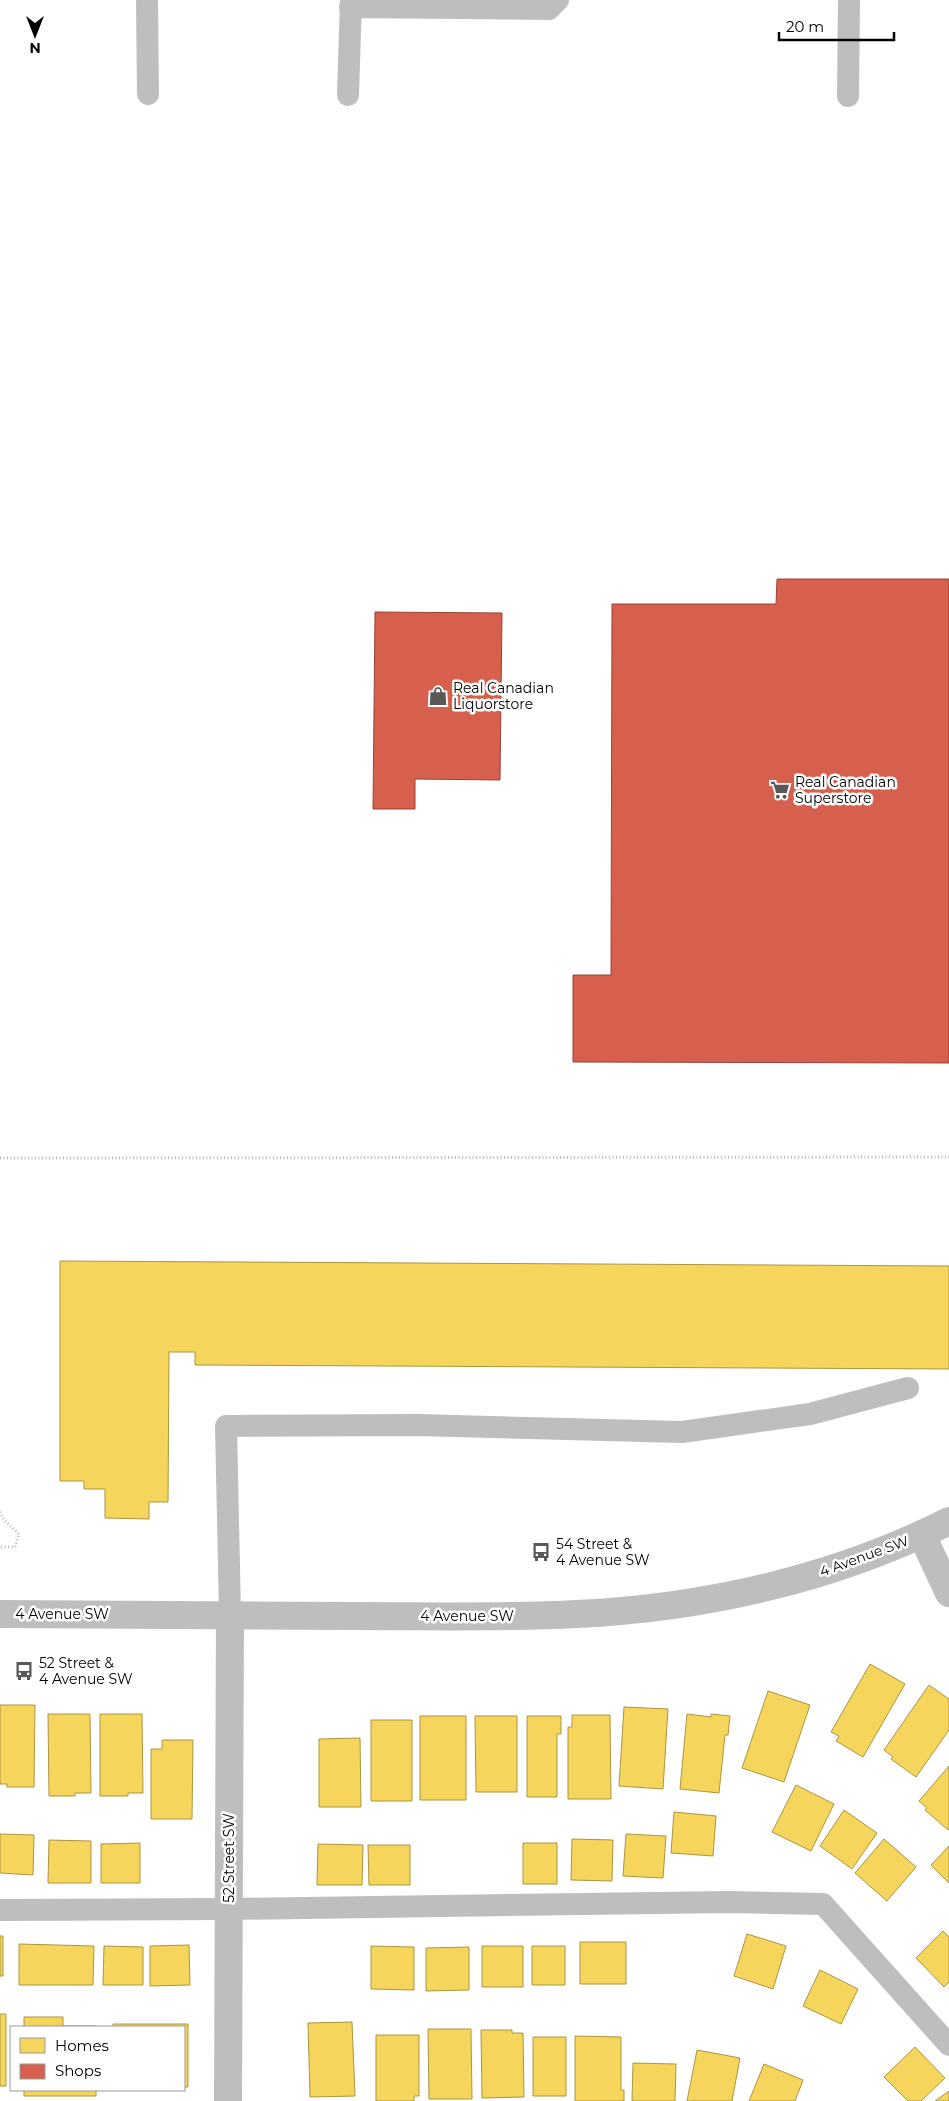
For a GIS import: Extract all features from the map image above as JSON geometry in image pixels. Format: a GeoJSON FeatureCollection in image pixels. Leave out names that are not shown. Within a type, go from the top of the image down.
{"type":"FeatureCollection","features":[{"type":"Feature","properties":{"kind":"street","name":"4 Avenue SW"},"geometry":{"type":"LineString","coordinates":[[0,1614],[479,1616],[577,1614],[667,1606],[746,1593],[823,1572],[922,1535],[949,1522]]}},
{"type":"Feature","properties":{"kind":"street"},"geometry":{"type":"LineString","coordinates":[[922,1535],[949,1593]]}},
{"type":"Feature","properties":{"kind":"street","name":"52 Street SW"},"geometry":{"type":"LineString","coordinates":[[228,2101],[230,1614]]}},
{"type":"Feature","properties":{"kind":"lane"},"geometry":{"type":"LineString","coordinates":[[147,0],[148,94]]}},
{"type":"Feature","properties":{"kind":"lane"},"geometry":{"type":"LineString","coordinates":[[348,95],[350,4],[549,9],[558,0]]}},
{"type":"Feature","properties":{"kind":"lane"},"geometry":{"type":"LineString","coordinates":[[848,96],[849,0]]}},
{"type":"Feature","properties":{"kind":"lane"},"geometry":{"type":"LineString","coordinates":[[230,1614],[226,1426],[418,1425],[682,1432],[810,1414],[908,1388]]}},
{"type":"Feature","properties":{"kind":"lane"},"geometry":{"type":"LineString","coordinates":[[0,1910],[229,1909],[729,1902],[823,1904],[949,2046]]}},
{"type":"Feature","properties":{"kind":"path"},"geometry":{"type":"LineString","coordinates":[[0,1158],[949,1157]]}},
{"type":"Feature","properties":{"kind":"path"},"geometry":{"type":"LineString","coordinates":[[0,1512],[4,1520],[19,1534],[15,1546],[0,1546]]}},
{"type":"Feature","properties":{"kind":"building: Homes"},"geometry":{"type":"Polygon","coordinates":[[[60,1261],[949,1266],[949,1369],[195,1365],[195,1352],[169,1352],[168,1502],[149,1502],[149,1519],[105,1518],[105,1489],[84,1489],[84,1481],[60,1481],[60,1261]]]}},
{"type":"Feature","properties":{"kind":"building: Homes"},"geometry":{"type":"Polygon","coordinates":[[[870,1664],[905,1684],[863,1757],[836,1741],[839,1736],[831,1732],[870,1664]]]}},
{"type":"Feature","properties":{"kind":"building: Homes"},"geometry":{"type":"Polygon","coordinates":[[[929,1685],[949,1699],[949,1730],[916,1777],[891,1759],[893,1757],[884,1750],[929,1685]]]}},
{"type":"Feature","properties":{"kind":"building: Homes"},"geometry":{"type":"Polygon","coordinates":[[[768,1691],[810,1705],[784,1782],[742,1768],[768,1691]]]}},
{"type":"Feature","properties":{"kind":"building: Homes"},"geometry":{"type":"Polygon","coordinates":[[[0,1705],[35,1705],[34,1787],[7,1787],[7,1784],[0,1784],[0,1705]]]}},
{"type":"Feature","properties":{"kind":"building: Homes"},"geometry":{"type":"Polygon","coordinates":[[[624,1707],[668,1709],[663,1789],[619,1786],[624,1707]]]}},
{"type":"Feature","properties":{"kind":"building: Homes"},"geometry":{"type":"Polygon","coordinates":[[[48,1714],[90,1714],[91,1793],[75,1793],[75,1796],[49,1796],[48,1714]]]}},
{"type":"Feature","properties":{"kind":"building: Homes"},"geometry":{"type":"Polygon","coordinates":[[[100,1714],[142,1714],[143,1793],[128,1793],[128,1796],[100,1796],[100,1714]]]}},
{"type":"Feature","properties":{"kind":"building: Homes"},"geometry":{"type":"Polygon","coordinates":[[[687,1714],[711,1717],[711,1714],[730,1716],[728,1735],[725,1735],[719,1793],[680,1789],[687,1714]]]}},
{"type":"Feature","properties":{"kind":"building: Homes"},"geometry":{"type":"Polygon","coordinates":[[[572,1715],[610,1715],[611,1799],[568,1799],[568,1727],[572,1727],[572,1715]]]}},
{"type":"Feature","properties":{"kind":"building: Homes"},"geometry":{"type":"Polygon","coordinates":[[[420,1716],[466,1716],[466,1800],[420,1800],[420,1716]]]}},
{"type":"Feature","properties":{"kind":"building: Homes"},"geometry":{"type":"Polygon","coordinates":[[[475,1716],[517,1716],[517,1792],[476,1792],[475,1716]]]}},
{"type":"Feature","properties":{"kind":"building: Homes"},"geometry":{"type":"Polygon","coordinates":[[[527,1716],[561,1716],[561,1734],[557,1734],[557,1797],[527,1797],[527,1716]]]}},
{"type":"Feature","properties":{"kind":"building: Homes"},"geometry":{"type":"Polygon","coordinates":[[[371,1720],[412,1720],[412,1801],[371,1801],[371,1720]]]}},
{"type":"Feature","properties":{"kind":"building: Homes"},"geometry":{"type":"Polygon","coordinates":[[[360,1738],[361,1807],[319,1807],[319,1739],[360,1738]]]}},
{"type":"Feature","properties":{"kind":"building: Homes"},"geometry":{"type":"Polygon","coordinates":[[[162,1740],[193,1740],[192,1819],[151,1819],[151,1749],[162,1749],[162,1740]]]}},
{"type":"Feature","properties":{"kind":"building: Homes"},"geometry":{"type":"Polygon","coordinates":[[[949,1766],[948,1830],[925,1810],[927,1808],[919,1801],[949,1766]]]}},
{"type":"Feature","properties":{"kind":"building: Homes"},"geometry":{"type":"Polygon","coordinates":[[[796,1785],[834,1804],[811,1851],[772,1832],[796,1785]]]}},
{"type":"Feature","properties":{"kind":"building: Homes"},"geometry":{"type":"Polygon","coordinates":[[[844,1810],[877,1833],[852,1869],[820,1846],[844,1810]]]}},
{"type":"Feature","properties":{"kind":"building: Homes"},"geometry":{"type":"Polygon","coordinates":[[[674,1812],[716,1816],[713,1856],[671,1853],[674,1812]]]}},
{"type":"Feature","properties":{"kind":"building: Homes"},"geometry":{"type":"Polygon","coordinates":[[[0,1834],[34,1835],[33,1875],[0,1873],[0,1834]]]}},
{"type":"Feature","properties":{"kind":"building: Homes"},"geometry":{"type":"Polygon","coordinates":[[[626,1834],[666,1836],[663,1878],[623,1876],[626,1834]]]}},
{"type":"Feature","properties":{"kind":"building: Homes"},"geometry":{"type":"Polygon","coordinates":[[[572,1839],[613,1840],[612,1881],[571,1880],[572,1839]]]}},
{"type":"Feature","properties":{"kind":"building: Homes"},"geometry":{"type":"Polygon","coordinates":[[[884,1839],[916,1867],[887,1901],[855,1873],[884,1839]]]}},
{"type":"Feature","properties":{"kind":"building: Homes"},"geometry":{"type":"Polygon","coordinates":[[[49,1840],[91,1841],[91,1883],[48,1883],[49,1840]]]}},
{"type":"Feature","properties":{"kind":"building: Homes"},"geometry":{"type":"Polygon","coordinates":[[[140,1843],[140,1883],[101,1883],[101,1844],[140,1843]]]}},
{"type":"Feature","properties":{"kind":"building: Homes"},"geometry":{"type":"Polygon","coordinates":[[[523,1843],[557,1843],[557,1884],[523,1884],[523,1843]]]}},
{"type":"Feature","properties":{"kind":"building: Homes"},"geometry":{"type":"Polygon","coordinates":[[[318,1844],[363,1845],[362,1885],[317,1885],[318,1844]]]}},
{"type":"Feature","properties":{"kind":"building: Homes"},"geometry":{"type":"Polygon","coordinates":[[[368,1845],[410,1845],[410,1885],[369,1885],[368,1845]]]}},
{"type":"Feature","properties":{"kind":"building: Homes"},"geometry":{"type":"Polygon","coordinates":[[[949,1846],[949,1883],[931,1865],[949,1846]]]}},
{"type":"Feature","properties":{"kind":"building: Homes"},"geometry":{"type":"Polygon","coordinates":[[[943,1931],[949,1937],[949,1982],[944,1987],[916,1958],[943,1931]]]}},
{"type":"Feature","properties":{"kind":"building: Homes"},"geometry":{"type":"Polygon","coordinates":[[[747,1934],[786,1946],[773,1989],[734,1976],[747,1934]]]}},
{"type":"Feature","properties":{"kind":"building: Homes"},"geometry":{"type":"Polygon","coordinates":[[[0,1936],[3,1936],[3,1976],[0,1976],[0,1936]]]}},
{"type":"Feature","properties":{"kind":"building: Homes"},"geometry":{"type":"Polygon","coordinates":[[[580,1942],[626,1942],[626,1984],[580,1984],[580,1942]]]}},
{"type":"Feature","properties":{"kind":"building: Homes"},"geometry":{"type":"Polygon","coordinates":[[[19,1944],[94,1946],[93,1985],[19,1985],[19,1944]]]}},
{"type":"Feature","properties":{"kind":"building: Homes"},"geometry":{"type":"Polygon","coordinates":[[[189,1945],[190,1985],[150,1986],[150,1946],[189,1945]]]}},
{"type":"Feature","properties":{"kind":"building: Homes"},"geometry":{"type":"Polygon","coordinates":[[[104,1946],[143,1947],[143,1985],[103,1985],[104,1946]]]}},
{"type":"Feature","properties":{"kind":"building: Homes"},"geometry":{"type":"Polygon","coordinates":[[[371,1946],[414,1947],[414,1990],[371,1989],[371,1946]]]}},
{"type":"Feature","properties":{"kind":"building: Homes"},"geometry":{"type":"Polygon","coordinates":[[[482,1946],[523,1946],[523,1987],[482,1987],[482,1946]]]}},
{"type":"Feature","properties":{"kind":"building: Homes"},"geometry":{"type":"Polygon","coordinates":[[[532,1946],[565,1946],[565,1985],[532,1985],[532,1946]]]}},
{"type":"Feature","properties":{"kind":"building: Homes"},"geometry":{"type":"Polygon","coordinates":[[[469,1947],[469,1990],[426,1991],[426,1948],[469,1947]]]}},
{"type":"Feature","properties":{"kind":"building: Homes"},"geometry":{"type":"Polygon","coordinates":[[[820,1970],[858,1989],[841,2024],[803,2006],[820,1970]]]}},
{"type":"Feature","properties":{"kind":"building: Homes"},"geometry":{"type":"Polygon","coordinates":[[[0,2014],[6,2014],[6,2086],[0,2086],[0,2014]]]}},
{"type":"Feature","properties":{"kind":"building: Homes"},"geometry":{"type":"Polygon","coordinates":[[[24,2017],[63,2017],[63,2026],[24,2026],[24,2017]]]}},
{"type":"Feature","properties":{"kind":"building: Homes"},"geometry":{"type":"Polygon","coordinates":[[[352,2022],[355,2096],[310,2097],[308,2023],[352,2022]]]}},
{"type":"Feature","properties":{"kind":"building: Homes"},"geometry":{"type":"Polygon","coordinates":[[[113,2024],[188,2024],[188,2087],[185,2087],[185,2026],[113,2026],[113,2024]]]}},
{"type":"Feature","properties":{"kind":"building: Homes"},"geometry":{"type":"Polygon","coordinates":[[[428,2029],[471,2029],[472,2099],[429,2099],[428,2029]]]}},
{"type":"Feature","properties":{"kind":"building: Homes"},"geometry":{"type":"Polygon","coordinates":[[[481,2030],[512,2030],[512,2033],[523,2033],[524,2097],[482,2098],[481,2030]]]}},
{"type":"Feature","properties":{"kind":"building: Homes"},"geometry":{"type":"Polygon","coordinates":[[[376,2035],[419,2035],[419,2096],[414,2096],[414,2101],[376,2101],[376,2035]]]}},
{"type":"Feature","properties":{"kind":"building: Homes"},"geometry":{"type":"Polygon","coordinates":[[[575,2036],[621,2037],[621,2090],[624,2090],[624,2101],[575,2101],[575,2036]]]}},
{"type":"Feature","properties":{"kind":"building: Homes"},"geometry":{"type":"Polygon","coordinates":[[[533,2037],[566,2037],[566,2096],[533,2096],[533,2037]]]}},
{"type":"Feature","properties":{"kind":"building: Homes"},"geometry":{"type":"Polygon","coordinates":[[[915,2047],[945,2078],[921,2101],[908,2101],[884,2077],[915,2047]]]}},
{"type":"Feature","properties":{"kind":"building: Homes"},"geometry":{"type":"Polygon","coordinates":[[[697,2050],[740,2058],[732,2101],[687,2101],[697,2050]]]}},
{"type":"Feature","properties":{"kind":"building: Homes"},"geometry":{"type":"Polygon","coordinates":[[[633,2063],[676,2064],[675,2101],[632,2101],[633,2063]]]}},
{"type":"Feature","properties":{"kind":"building: Homes"},"geometry":{"type":"Polygon","coordinates":[[[764,2064],[803,2080],[795,2101],[749,2101],[764,2064]]]}},
{"type":"Feature","properties":{"kind":"building: Homes"},"geometry":{"type":"Polygon","coordinates":[[[24,2091],[96,2091],[96,2096],[24,2096],[24,2091]]]}},
{"type":"Feature","properties":{"kind":"building: Homes"},"geometry":{"type":"Polygon","coordinates":[[[949,2091],[949,2101],[935,2101],[949,2091]]]}},
{"type":"Feature","properties":{"kind":"building: Shops","name":"Real Canadian Superstore"},"geometry":{"type":"Polygon","coordinates":[[[777,579],[949,579],[949,1063],[573,1062],[573,975],[611,975],[612,604],[776,604],[777,579]]]}},
{"type":"Feature","properties":{"kind":"building: Shops","name":"Real Canadian Liquorstore"},"geometry":{"type":"Polygon","coordinates":[[[375,612],[502,613],[500,780],[415,779],[415,809],[373,809],[375,612]]]}},
{"type":"Feature","properties":{"kind":"place","name":"Real Canadian Liquorstore"},"geometry":{"type":"Point","coordinates":[438,696]}},
{"type":"Feature","properties":{"kind":"place","name":"Real Canadian Superstore"},"geometry":{"type":"Point","coordinates":[780,790]}},
{"type":"Feature","properties":{"kind":"place","name":"54 Street & 4 Avenue SW"},"geometry":{"type":"Point","coordinates":[541,1552]}},
{"type":"Feature","properties":{"kind":"place","name":"52 Street & 4 Avenue SW"},"geometry":{"type":"Point","coordinates":[24,1671]}}]}
